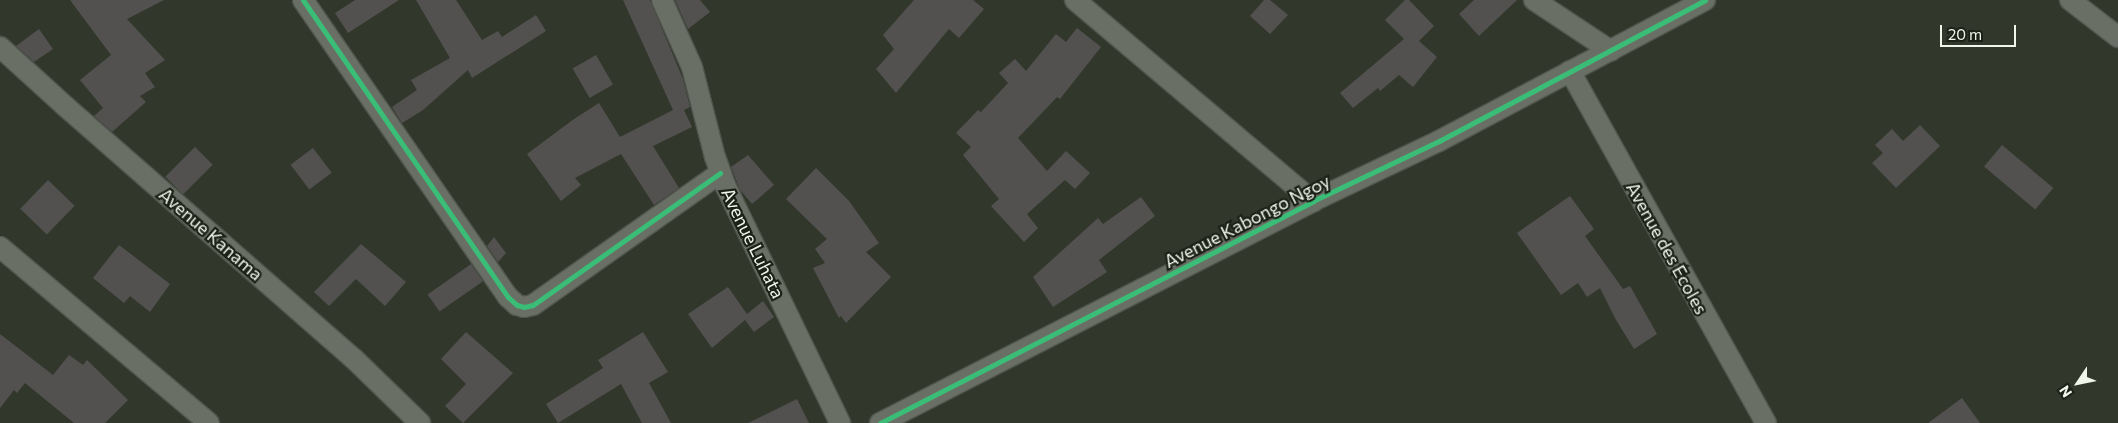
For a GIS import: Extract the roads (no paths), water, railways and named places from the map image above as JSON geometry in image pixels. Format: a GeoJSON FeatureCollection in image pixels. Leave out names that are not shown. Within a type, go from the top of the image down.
{"type":"FeatureCollection","features":[{"type":"Feature","properties":{"kind":"street"},"geometry":{"type":"LineString","coordinates":[[303,0],[508,297],[518,305],[524,307],[533,305],[720,173]]}},
{"type":"Feature","properties":{"kind":"street","name":"Avenue Luhata"},"geometry":{"type":"LineString","coordinates":[[662,0],[692,67],[720,173],[840,423]]}},
{"type":"Feature","properties":{"kind":"street"},"geometry":{"type":"LineString","coordinates":[[1075,0],[1313,201]]}},
{"type":"Feature","properties":{"kind":"street"},"geometry":{"type":"LineString","coordinates":[[1534,0],[1611,51]]}},
{"type":"Feature","properties":{"kind":"street","name":"Avenue Kabongo Ngoy"},"geometry":{"type":"LineString","coordinates":[[880,423],[1313,201],[1439,141],[1705,0]]}},
{"type":"Feature","properties":{"kind":"street"},"geometry":{"type":"LineString","coordinates":[[2070,0],[2118,37]]}},
{"type":"Feature","properties":{"kind":"street","name":"Avenue Kanama"},"geometry":{"type":"LineString","coordinates":[[0,46],[72,113],[354,359],[420,423]]}},
{"type":"Feature","properties":{"kind":"street","name":"Avenue des Ecoles"},"geometry":{"type":"LineString","coordinates":[[1570,71],[1766,423]]}},
{"type":"Feature","properties":{"kind":"street"},"geometry":{"type":"LineString","coordinates":[[0,247],[209,423]]}}]}
